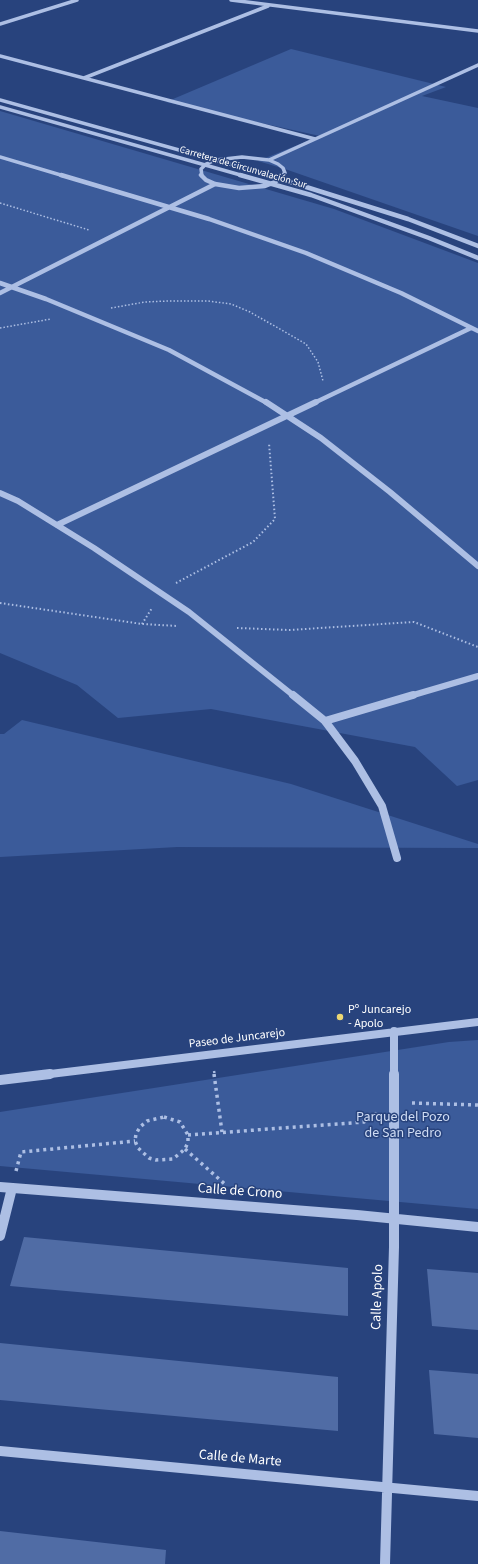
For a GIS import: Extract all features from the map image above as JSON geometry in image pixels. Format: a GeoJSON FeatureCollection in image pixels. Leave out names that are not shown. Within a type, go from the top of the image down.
{"type":"FeatureCollection","features":[{"type":"Feature","properties":{"kind":"street"},"geometry":{"type":"LineString","coordinates":[[0,24],[77,0]]}},
{"type":"Feature","properties":{"kind":"street"},"geometry":{"type":"LineString","coordinates":[[231,0],[478,31]]}},
{"type":"Feature","properties":{"kind":"street"},"geometry":{"type":"LineString","coordinates":[[84,78],[270,5]]}},
{"type":"Feature","properties":{"kind":"street"},"geometry":{"type":"LineString","coordinates":[[0,56],[315,139]]}},
{"type":"Feature","properties":{"kind":"street"},"geometry":{"type":"LineString","coordinates":[[269,160],[478,65]]}},
{"type":"Feature","properties":{"kind":"street","name":"Carretera de Circunvalación Sur"},"geometry":{"type":"LineString","coordinates":[[0,100],[281,178],[408,219],[478,246]]}},
{"type":"Feature","properties":{"kind":"street","name":"Carretera de Circunvalación Sur"},"geometry":{"type":"LineString","coordinates":[[0,107],[271,184],[370,216],[478,258]]}},
{"type":"Feature","properties":{"kind":"street"},"geometry":{"type":"LineString","coordinates":[[0,157],[216,221],[348,270],[401,293],[478,331]]}},
{"type":"Feature","properties":{"kind":"street"},"geometry":{"type":"LineString","coordinates":[[242,157],[269,160],[283,168],[284,173],[281,178],[271,184],[253,188],[239,188],[215,184],[206,180],[201,175],[201,169],[205,165],[216,160],[242,157]]}},
{"type":"Feature","properties":{"kind":"street"},"geometry":{"type":"LineString","coordinates":[[0,293],[215,184]]}},
{"type":"Feature","properties":{"kind":"street"},"geometry":{"type":"LineString","coordinates":[[0,283],[46,299],[169,350],[258,397],[321,438],[390,492],[478,566]]}},
{"type":"Feature","properties":{"kind":"street"},"geometry":{"type":"LineString","coordinates":[[56,525],[471,328]]}},
{"type":"Feature","properties":{"kind":"street"},"geometry":{"type":"LineString","coordinates":[[0,493],[18,501],[189,612],[325,722],[355,761],[382,806],[397,858]]}},
{"type":"Feature","properties":{"kind":"street"},"geometry":{"type":"LineString","coordinates":[[325,722],[478,676]]}},
{"type":"Feature","properties":{"kind":"street","name":"Paseo de Juncarejo"},"geometry":{"type":"LineString","coordinates":[[0,1080],[478,1022]]}},
{"type":"Feature","properties":{"kind":"street","name":"Calle Apolo"},"geometry":{"type":"LineString","coordinates":[[385,1564],[394,1219],[394,1031]]}},
{"type":"Feature","properties":{"kind":"street","name":"Calle de Crono"},"geometry":{"type":"LineString","coordinates":[[0,1187],[394,1219],[478,1228]]}},
{"type":"Feature","properties":{"kind":"street"},"geometry":{"type":"LineString","coordinates":[[0,1236],[12,1188]]}},
{"type":"Feature","properties":{"kind":"street","name":"Calle de Marte"},"geometry":{"type":"LineString","coordinates":[[0,1450],[478,1496]]}},
{"type":"Feature","properties":{"kind":"path"},"geometry":{"type":"LineString","coordinates":[[103,309],[145,302],[168,301],[208,301],[231,304],[250,312],[306,344],[318,362],[322,374],[323,382],[319,386]]}},
{"type":"Feature","properties":{"kind":"path"},"geometry":{"type":"LineString","coordinates":[[0,328],[51,318]]}},
{"type":"Feature","properties":{"kind":"path"},"geometry":{"type":"LineString","coordinates":[[172,586],[253,542],[275,519],[269,442]]}},
{"type":"Feature","properties":{"kind":"path"},"geometry":{"type":"LineString","coordinates":[[0,604],[142,624],[180,626]]}},
{"type":"Feature","properties":{"kind":"path"},"geometry":{"type":"LineString","coordinates":[[142,624],[153,607]]}},
{"type":"Feature","properties":{"kind":"path"},"geometry":{"type":"LineString","coordinates":[[235,628],[289,630],[414,622],[478,647]]}},
{"type":"Feature","properties":{"kind":"path"},"geometry":{"type":"LineString","coordinates":[[212,1054],[222,1132]]}},
{"type":"Feature","properties":{"kind":"path"},"geometry":{"type":"LineString","coordinates":[[188,1136],[222,1132],[364,1122],[394,1102],[478,1105]]}},
{"type":"Feature","properties":{"kind":"path"},"geometry":{"type":"LineString","coordinates":[[160,1117],[173,1118],[180,1122],[188,1136],[185,1149],[173,1159],[156,1160],[142,1154],[136,1142],[136,1134],[140,1127],[147,1121],[160,1117]]}},
{"type":"Feature","properties":{"kind":"path"},"geometry":{"type":"LineString","coordinates":[[12,1188],[20,1152],[136,1142]]}},
{"type":"Feature","properties":{"kind":"path"},"geometry":{"type":"LineString","coordinates":[[185,1149],[251,1207]]}},
{"type":"Feature","properties":{"kind":"green space"},"geometry":{"type":"Polygon","coordinates":[[[291,49],[446,87],[422,96],[478,108],[478,236],[258,161],[320,136],[166,102],[291,49]]]}},
{"type":"Feature","properties":{"kind":"green space"},"geometry":{"type":"Polygon","coordinates":[[[0,111],[334,209],[478,263],[478,780],[457,786],[415,747],[211,709],[118,718],[77,685],[0,653],[0,111]]]}},
{"type":"Feature","properties":{"kind":"green space"},"geometry":{"type":"Polygon","coordinates":[[[22,720],[291,784],[478,844],[478,848],[177,847],[0,857],[0,734],[4,734],[22,720]]]}},
{"type":"Feature","properties":{"kind":"green space","name":"Parque del Pozo de San Pedro"},"geometry":{"type":"Polygon","coordinates":[[[478,1040],[478,1209],[0,1166],[0,1112],[449,1042],[478,1040]]]}},
{"type":"Feature","properties":{"kind":"building"},"geometry":{"type":"Polygon","coordinates":[[[24,1237],[348,1268],[348,1316],[10,1286],[24,1237]]]}},
{"type":"Feature","properties":{"kind":"building"},"geometry":{"type":"Polygon","coordinates":[[[427,1269],[478,1273],[478,1330],[432,1326],[427,1269]]]}},
{"type":"Feature","properties":{"kind":"building"},"geometry":{"type":"Polygon","coordinates":[[[0,1343],[338,1377],[338,1431],[0,1400],[0,1343]]]}},
{"type":"Feature","properties":{"kind":"building"},"geometry":{"type":"Polygon","coordinates":[[[429,1370],[478,1374],[478,1438],[434,1434],[429,1370]]]}},
{"type":"Feature","properties":{"kind":"building"},"geometry":{"type":"Polygon","coordinates":[[[0,1531],[166,1550],[165,1564],[0,1564],[0,1531]]]}},
{"type":"Feature","properties":{"kind":"place","name":"Pº Juncarejo - Apolo"},"geometry":{"type":"Point","coordinates":[340,1017]}}]}
